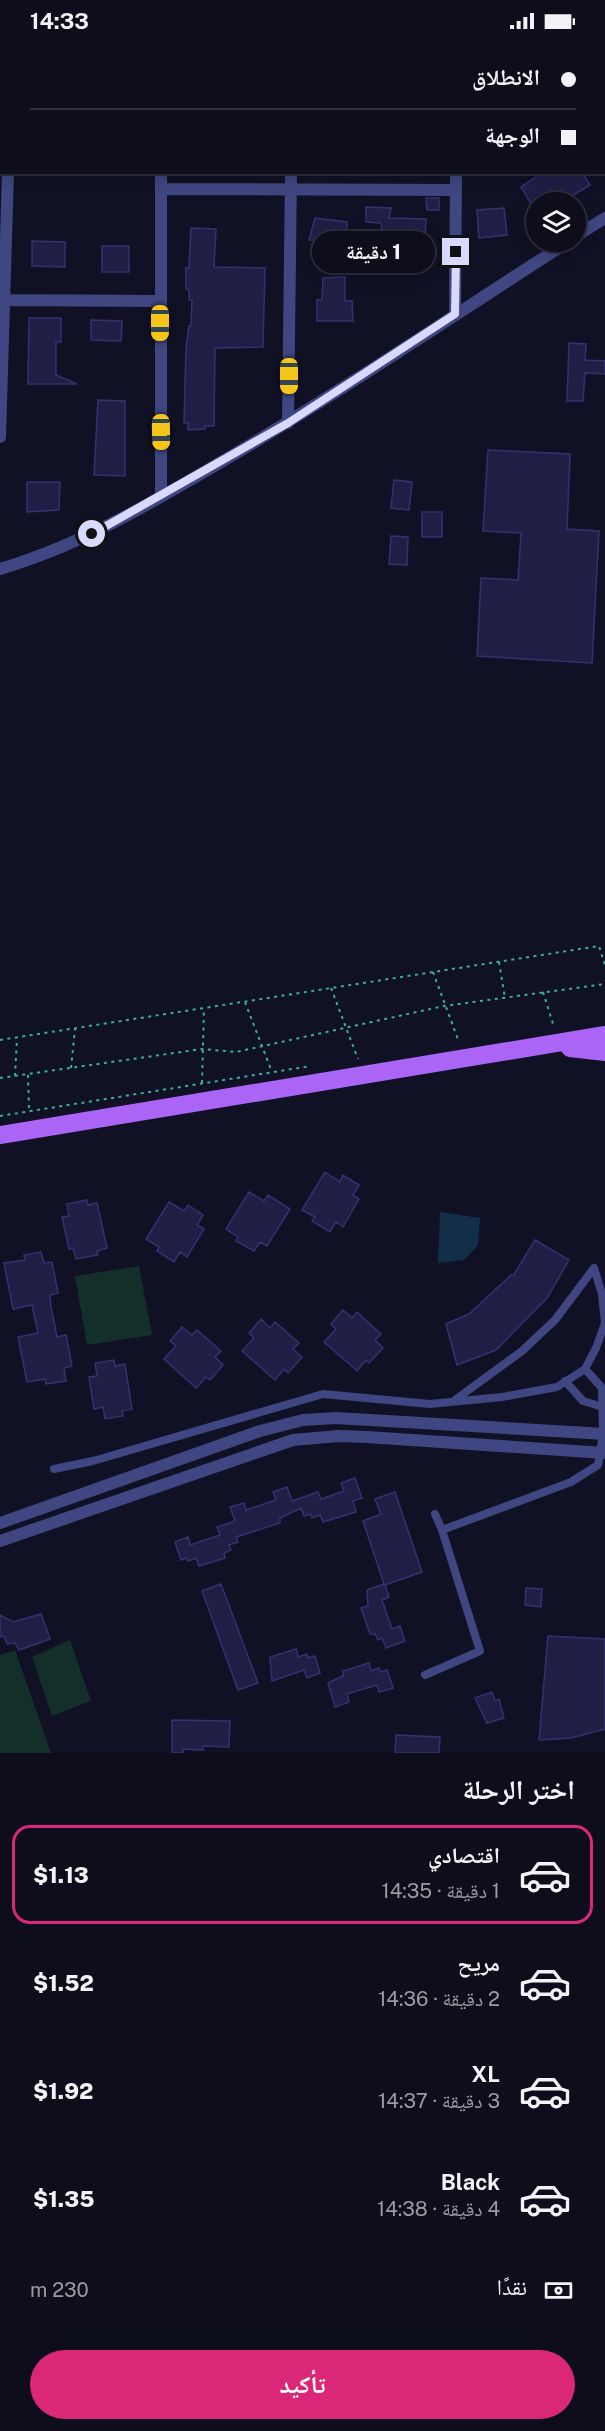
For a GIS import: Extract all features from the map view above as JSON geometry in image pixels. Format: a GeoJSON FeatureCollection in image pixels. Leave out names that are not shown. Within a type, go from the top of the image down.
{"type":"FeatureCollection","features":[{"type":"Feature","properties":{"kind":"main road"},"geometry":{"type":"LineString","coordinates":[[0,1135],[543,1038],[605,1035]]}},
{"type":"Feature","properties":{"kind":"main road"},"geometry":{"type":"LineString","coordinates":[[543,1038],[605,1052]]}},
{"type":"Feature","properties":{"kind":"street"},"geometry":{"type":"LineString","coordinates":[[0,437],[8,174]]}},
{"type":"Feature","properties":{"kind":"street"},"geometry":{"type":"LineString","coordinates":[[161,174],[161,497]]}},
{"type":"Feature","properties":{"kind":"street"},"geometry":{"type":"LineString","coordinates":[[288,423],[291,174]]}},
{"type":"Feature","properties":{"kind":"street"},"geometry":{"type":"LineString","coordinates":[[455,314],[456,174]]}},
{"type":"Feature","properties":{"kind":"street"},"geometry":{"type":"LineString","coordinates":[[161,189],[456,190]]}},
{"type":"Feature","properties":{"kind":"street"},"geometry":{"type":"LineString","coordinates":[[586,230],[605,218]]}},
{"type":"Feature","properties":{"kind":"street"},"geometry":{"type":"LineString","coordinates":[[0,569],[58,550],[161,497],[288,423],[552,252]]}},
{"type":"Feature","properties":{"kind":"street"},"geometry":{"type":"LineString","coordinates":[[3,299],[160,301]]}},
{"type":"Feature","properties":{"kind":"street"},"geometry":{"type":"LineString","coordinates":[[0,1522],[260,1431],[303,1420],[363,1418],[604,1434]]}},
{"type":"Feature","properties":{"kind":"street"},"geometry":{"type":"LineString","coordinates":[[0,1541],[293,1440],[357,1436],[603,1453]]}},
{"type":"Feature","properties":{"kind":"lane"},"geometry":{"type":"LineString","coordinates":[[54,1469],[93,1461],[322,1394],[430,1404],[452,1402],[502,1397],[556,1387],[585,1369],[605,1323],[602,1294],[594,1268],[555,1320],[522,1352],[452,1402]]}},
{"type":"Feature","properties":{"kind":"lane"},"geometry":{"type":"LineString","coordinates":[[442,1530],[571,1482],[598,1465],[603,1453],[604,1434],[602,1388],[585,1369]]}},
{"type":"Feature","properties":{"kind":"lane"},"geometry":{"type":"LineString","coordinates":[[565,1381],[583,1401],[603,1407]]}},
{"type":"Feature","properties":{"kind":"lane"},"geometry":{"type":"LineString","coordinates":[[425,1675],[480,1651],[442,1530],[435,1515]]}},
{"type":"Feature","properties":{"kind":"path"},"geometry":{"type":"LineString","coordinates":[[0,1040],[599,946],[605,965]]}},
{"type":"Feature","properties":{"kind":"path"},"geometry":{"type":"LineString","coordinates":[[499,961],[505,998]]}},
{"type":"Feature","properties":{"kind":"path"},"geometry":{"type":"LineString","coordinates":[[432,972],[459,1042],[448,1044]]}},
{"type":"Feature","properties":{"kind":"path"},"geometry":{"type":"LineString","coordinates":[[0,1078],[202,1049],[236,1052],[444,1006],[605,984]]}},
{"type":"Feature","properties":{"kind":"path"},"geometry":{"type":"LineString","coordinates":[[332,988],[358,1059],[347,1060]]}},
{"type":"Feature","properties":{"kind":"path"},"geometry":{"type":"LineString","coordinates":[[543,992],[554,1027]]}},
{"type":"Feature","properties":{"kind":"path"},"geometry":{"type":"LineString","coordinates":[[245,1002],[273,1072]]}},
{"type":"Feature","properties":{"kind":"path"},"geometry":{"type":"LineString","coordinates":[[202,1084],[204,1008]]}},
{"type":"Feature","properties":{"kind":"path"},"geometry":{"type":"LineString","coordinates":[[543,1038],[554,1027],[564,1026]]}},
{"type":"Feature","properties":{"kind":"path"},"geometry":{"type":"LineString","coordinates":[[71,1068],[75,1028]]}},
{"type":"Feature","properties":{"kind":"path"},"geometry":{"type":"LineString","coordinates":[[15,1076],[17,1038]]}},
{"type":"Feature","properties":{"kind":"path"},"geometry":{"type":"LineString","coordinates":[[0,1116],[315,1065]]}},
{"type":"Feature","properties":{"kind":"path"},"geometry":{"type":"LineString","coordinates":[[28,1074],[29,1111]]}},
{"type":"Feature","properties":{"kind":"green space"},"geometry":{"type":"Polygon","coordinates":[[[139,1266],[152,1335],[87,1345],[75,1276],[139,1266]]]}},
{"type":"Feature","properties":{"kind":"green space"},"geometry":{"type":"Polygon","coordinates":[[[70,1640],[91,1701],[52,1716],[32,1657],[70,1640]]]}},
{"type":"Feature","properties":{"kind":"green space"},"geometry":{"type":"Polygon","coordinates":[[[15,1650],[51,1753],[0,1753],[0,1655],[15,1650]]]}},
{"type":"Feature","properties":{"kind":"water"},"geometry":{"type":"Polygon","coordinates":[[[440,1212],[480,1218],[478,1245],[464,1260],[438,1263],[440,1212]]]}},
{"type":"Feature","properties":{"kind":"building"},"geometry":{"type":"Polygon","coordinates":[[[540,174],[583,174],[590,185],[578,192],[526,192],[526,195],[521,187],[540,174]]]}},
{"type":"Feature","properties":{"kind":"building"},"geometry":{"type":"Polygon","coordinates":[[[426,198],[439,198],[439,210],[427,210],[426,198]]]}},
{"type":"Feature","properties":{"kind":"building"},"geometry":{"type":"Polygon","coordinates":[[[366,207],[391,208],[389,218],[426,219],[425,238],[383,236],[381,223],[366,222],[366,207]]]}},
{"type":"Feature","properties":{"kind":"building"},"geometry":{"type":"Polygon","coordinates":[[[504,208],[507,235],[479,238],[477,210],[504,208]]]}},
{"type":"Feature","properties":{"kind":"building"},"geometry":{"type":"Polygon","coordinates":[[[315,218],[347,222],[347,241],[309,240],[315,218]]]}},
{"type":"Feature","properties":{"kind":"building"},"geometry":{"type":"Polygon","coordinates":[[[191,228],[216,229],[214,267],[265,268],[263,347],[215,348],[214,426],[188,430],[188,423],[184,423],[186,348],[189,326],[191,326],[192,300],[189,300],[189,290],[186,289],[186,268],[189,268],[191,228]]]}},
{"type":"Feature","properties":{"kind":"building"},"geometry":{"type":"Polygon","coordinates":[[[32,241],[65,242],[65,267],[32,266],[32,241]]]}},
{"type":"Feature","properties":{"kind":"building"},"geometry":{"type":"Polygon","coordinates":[[[102,246],[129,246],[129,272],[102,272],[102,246]]]}},
{"type":"Feature","properties":{"kind":"building"},"geometry":{"type":"Polygon","coordinates":[[[345,277],[345,301],[352,301],[353,321],[317,321],[317,300],[322,300],[323,278],[345,277]]]}},
{"type":"Feature","properties":{"kind":"building"},"geometry":{"type":"Polygon","coordinates":[[[29,318],[61,318],[61,342],[56,342],[56,375],[77,384],[28,384],[29,318]]]}},
{"type":"Feature","properties":{"kind":"building"},"geometry":{"type":"Polygon","coordinates":[[[91,320],[122,321],[121,341],[91,340],[91,320]]]}},
{"type":"Feature","properties":{"kind":"building"},"geometry":{"type":"Polygon","coordinates":[[[569,343],[586,344],[585,360],[605,361],[605,374],[585,373],[583,401],[567,401],[569,343]]]}},
{"type":"Feature","properties":{"kind":"building"},"geometry":{"type":"Polygon","coordinates":[[[98,400],[125,401],[125,476],[94,475],[98,400]]]}},
{"type":"Feature","properties":{"kind":"building"},"geometry":{"type":"Polygon","coordinates":[[[488,450],[570,454],[567,529],[599,531],[592,663],[477,656],[481,578],[518,580],[521,533],[483,531],[488,450]]]}},
{"type":"Feature","properties":{"kind":"building"},"geometry":{"type":"Polygon","coordinates":[[[394,480],[412,482],[409,510],[391,508],[394,480]]]}},
{"type":"Feature","properties":{"kind":"building"},"geometry":{"type":"Polygon","coordinates":[[[27,482],[60,482],[59,510],[27,512],[27,482]]]}},
{"type":"Feature","properties":{"kind":"building"},"geometry":{"type":"Polygon","coordinates":[[[422,512],[442,512],[442,537],[422,537],[422,512]]]}},
{"type":"Feature","properties":{"kind":"building"},"geometry":{"type":"Polygon","coordinates":[[[391,536],[408,537],[407,565],[389,564],[391,536]]]}},
{"type":"Feature","properties":{"kind":"building"},"geometry":{"type":"Polygon","coordinates":[[[325,1172],[340,1182],[343,1175],[359,1185],[353,1195],[359,1199],[343,1227],[336,1222],[330,1232],[312,1221],[315,1217],[302,1210],[325,1172]]]}},
{"type":"Feature","properties":{"kind":"building"},"geometry":{"type":"Polygon","coordinates":[[[249,1192],[264,1201],[268,1195],[290,1209],[267,1246],[260,1242],[254,1251],[236,1241],[238,1237],[226,1229],[249,1192]]]}},
{"type":"Feature","properties":{"kind":"building"},"geometry":{"type":"Polygon","coordinates":[[[87,1200],[88,1205],[97,1203],[107,1248],[97,1251],[98,1255],[76,1259],[73,1248],[69,1249],[62,1217],[69,1216],[67,1204],[87,1200]]]}},
{"type":"Feature","properties":{"kind":"building"},"geometry":{"type":"Polygon","coordinates":[[[169,1202],[184,1211],[188,1205],[203,1215],[197,1225],[204,1229],[187,1257],[180,1252],[174,1262],[157,1251],[159,1247],[146,1239],[169,1202]]]}},
{"type":"Feature","properties":{"kind":"building"},"geometry":{"type":"Polygon","coordinates":[[[535,1240],[569,1260],[547,1298],[496,1350],[457,1365],[446,1324],[469,1314],[511,1275],[513,1276],[535,1240]]]}},
{"type":"Feature","properties":{"kind":"building"},"geometry":{"type":"Polygon","coordinates":[[[41,1252],[44,1263],[52,1262],[58,1293],[50,1295],[51,1307],[57,1337],[66,1335],[72,1366],[64,1368],[66,1381],[46,1384],[45,1379],[27,1382],[18,1337],[38,1333],[32,1305],[13,1309],[4,1263],[25,1260],[24,1255],[41,1252]]]}},
{"type":"Feature","properties":{"kind":"building"},"geometry":{"type":"Polygon","coordinates":[[[343,1310],[352,1318],[357,1312],[381,1334],[375,1340],[383,1348],[369,1363],[366,1360],[357,1371],[324,1342],[336,1329],[331,1324],[343,1310]]]}},
{"type":"Feature","properties":{"kind":"building"},"geometry":{"type":"Polygon","coordinates":[[[261,1319],[270,1328],[275,1322],[299,1343],[293,1349],[302,1357],[288,1373],[284,1369],[275,1380],[242,1351],[254,1338],[249,1333],[261,1319]]]}},
{"type":"Feature","properties":{"kind":"building"},"geometry":{"type":"Polygon","coordinates":[[[182,1327],[192,1335],[197,1330],[221,1351],[215,1357],[223,1365],[210,1380],[206,1377],[196,1388],[164,1359],[176,1346],[170,1341],[182,1327]]]}},
{"type":"Feature","properties":{"kind":"building"},"geometry":{"type":"Polygon","coordinates":[[[114,1360],[115,1366],[125,1364],[132,1409],[122,1411],[123,1416],[105,1419],[103,1407],[94,1409],[89,1377],[97,1376],[95,1363],[114,1360]]]}},
{"type":"Feature","properties":{"kind":"building"},"geometry":{"type":"Polygon","coordinates":[[[355,1478],[362,1498],[353,1501],[356,1512],[323,1522],[320,1515],[312,1518],[311,1514],[304,1516],[301,1508],[280,1518],[280,1523],[236,1537],[238,1542],[229,1545],[231,1550],[224,1553],[225,1558],[199,1566],[196,1558],[188,1561],[187,1558],[181,1560],[175,1542],[188,1537],[190,1545],[220,1535],[217,1527],[235,1521],[230,1507],[244,1503],[246,1510],[276,1500],[273,1492],[287,1487],[292,1501],[318,1492],[321,1499],[344,1491],[341,1483],[355,1478]]]}},
{"type":"Feature","properties":{"kind":"building"},"geometry":{"type":"Polygon","coordinates":[[[395,1492],[422,1572],[385,1585],[389,1597],[382,1600],[392,1629],[400,1626],[405,1641],[386,1648],[382,1638],[378,1640],[375,1634],[370,1634],[361,1608],[368,1606],[367,1590],[384,1584],[363,1521],[381,1514],[375,1499],[395,1492]]]}},
{"type":"Feature","properties":{"kind":"building"},"geometry":{"type":"Polygon","coordinates":[[[221,1584],[258,1683],[238,1690],[202,1591],[221,1584]]]}},
{"type":"Feature","properties":{"kind":"building"},"geometry":{"type":"Polygon","coordinates":[[[526,1588],[542,1589],[541,1607],[525,1605],[526,1588]]]}},
{"type":"Feature","properties":{"kind":"building"},"geometry":{"type":"Polygon","coordinates":[[[41,1614],[50,1639],[19,1650],[15,1643],[7,1644],[4,1636],[0,1637],[0,1615],[13,1622],[41,1614]]]}},
{"type":"Feature","properties":{"kind":"building"},"geometry":{"type":"Polygon","coordinates":[[[548,1636],[605,1639],[605,1729],[571,1738],[539,1740],[548,1636]]]}},
{"type":"Feature","properties":{"kind":"building"},"geometry":{"type":"Polygon","coordinates":[[[296,1649],[298,1657],[307,1654],[308,1658],[315,1656],[320,1673],[307,1678],[304,1670],[272,1681],[270,1657],[296,1649]]]}},
{"type":"Feature","properties":{"kind":"building"},"geometry":{"type":"Polygon","coordinates":[[[369,1663],[371,1671],[379,1668],[380,1672],[387,1670],[393,1688],[379,1692],[377,1685],[347,1694],[349,1702],[335,1707],[328,1683],[343,1676],[343,1671],[369,1663]]]}},
{"type":"Feature","properties":{"kind":"building"},"geometry":{"type":"Polygon","coordinates":[[[492,1692],[495,1701],[499,1699],[504,1718],[487,1723],[475,1698],[492,1692]]]}},
{"type":"Feature","properties":{"kind":"building"},"geometry":{"type":"Polygon","coordinates":[[[172,1720],[230,1721],[229,1747],[203,1746],[203,1750],[183,1749],[183,1753],[172,1753],[172,1720]]]}},
{"type":"Feature","properties":{"kind":"building"},"geometry":{"type":"Polygon","coordinates":[[[396,1735],[440,1737],[439,1753],[395,1753],[396,1735]]]}},
{"type":"Feature","properties":{"kind":"route"},"geometry":{"type":"LineString","coordinates":[[92,534],[161,497],[288,423],[455,314],[456,252]]}}]}
